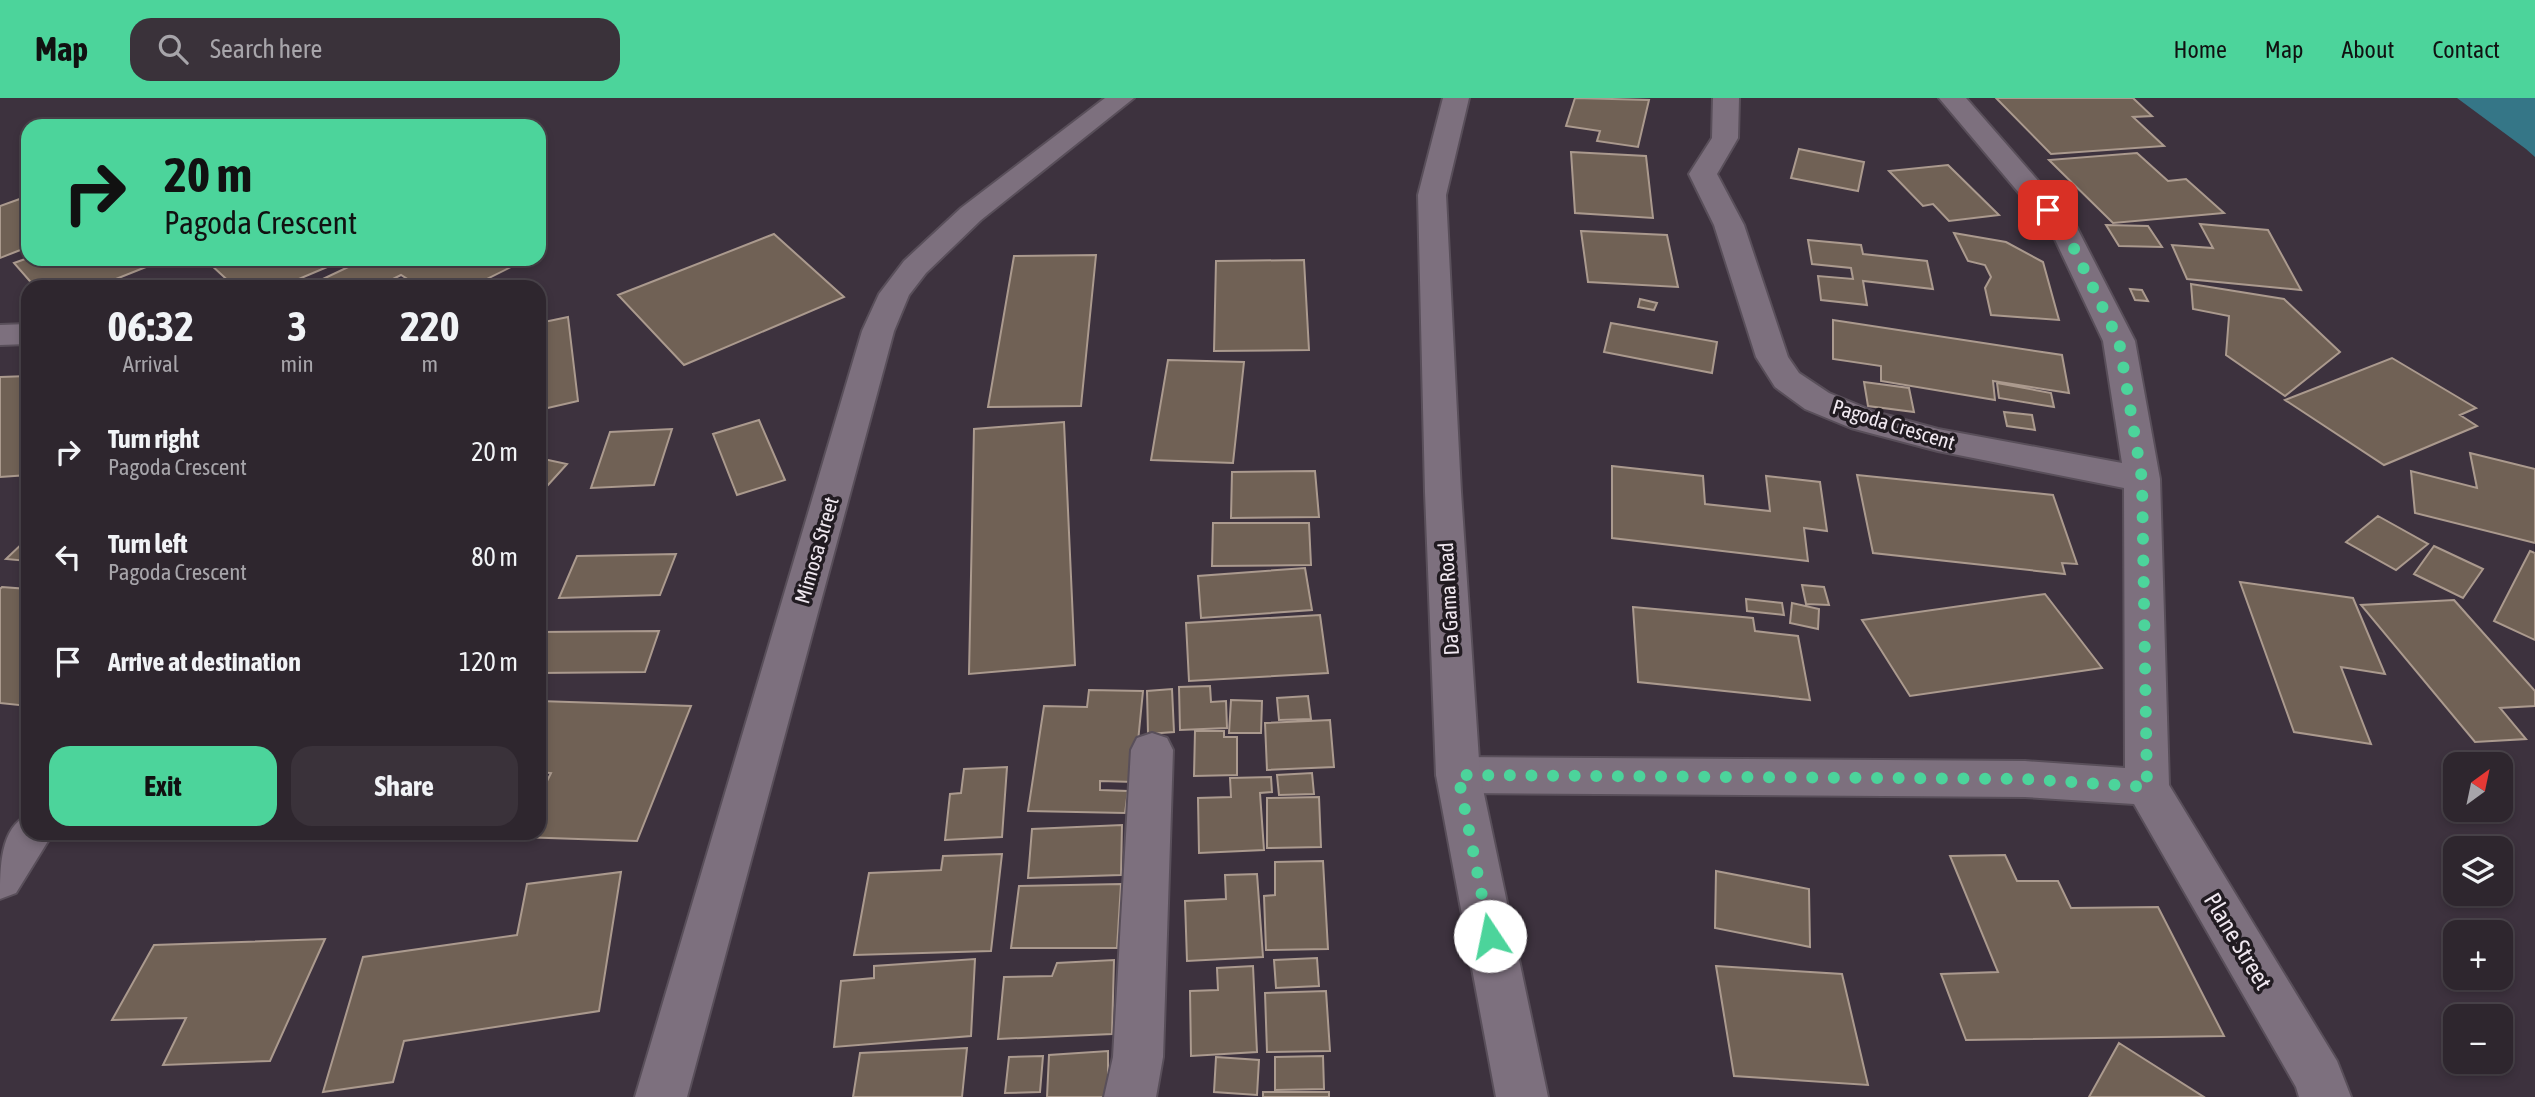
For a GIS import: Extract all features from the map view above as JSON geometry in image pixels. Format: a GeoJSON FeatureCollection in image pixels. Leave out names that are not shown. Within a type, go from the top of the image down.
{"type":"FeatureCollection","features":[{"type":"Feature","properties":{"kind":"street","name":"Mimosa Street"},"geometry":{"type":"LineString","coordinates":[[661,1097],[878,331],[894,294],[915,267],[971,214],[1121,98]]}},
{"type":"Feature","properties":{"kind":"street","name":"Da Gama Road"},"geometry":{"type":"LineString","coordinates":[[1456,98],[1432,195],[1443,492],[1458,775],[1522,1097]]}},
{"type":"Feature","properties":{"kind":"street","name":"Pagoda Crescent"},"geometry":{"type":"LineString","coordinates":[[1726,98],[1724,138],[1703,173],[1729,225],[1772,357],[1787,380],[1817,401],[1863,420],[1938,440],[2142,479]]}},
{"type":"Feature","properties":{"kind":"street"},"geometry":{"type":"LineString","coordinates":[[1458,775],[2025,779],[2147,787],[2142,479],[2119,341],[2064,228],[1952,98]]}},
{"type":"Feature","properties":{"kind":"street"},"geometry":{"type":"LineString","coordinates":[[0,335],[21,334]]}},
{"type":"Feature","properties":{"kind":"street"},"geometry":{"type":"LineString","coordinates":[[1130,1097],[1138,1057],[1152,750]]}},
{"type":"Feature","properties":{"kind":"street","name":"Plane Street"},"geometry":{"type":"LineString","coordinates":[[2147,787],[2319,1078],[2325,1097]]}},
{"type":"Feature","properties":{"kind":"street"},"geometry":{"type":"LineString","coordinates":[[0,879],[26,840]]}},
{"type":"Feature","properties":{"kind":"water"},"geometry":{"type":"Polygon","coordinates":[[[2457,98],[2535,98],[2535,157],[2526,149],[2457,98]]]}},
{"type":"Feature","properties":{"kind":"building"},"geometry":{"type":"Polygon","coordinates":[[[1575,98],[1649,100],[1638,147],[1597,141],[1600,131],[1566,126],[1575,98]]]}},
{"type":"Feature","properties":{"kind":"building"},"geometry":{"type":"Polygon","coordinates":[[[1996,98],[2133,98],[2152,116],[2133,117],[2164,146],[2051,154],[1996,98]]]}},
{"type":"Feature","properties":{"kind":"building"},"geometry":{"type":"Polygon","coordinates":[[[1799,149],[1864,162],[1858,191],[1791,178],[1799,149]]]}},
{"type":"Feature","properties":{"kind":"building"},"geometry":{"type":"Polygon","coordinates":[[[1571,152],[1646,156],[1653,218],[1575,213],[1571,152]]]}},
{"type":"Feature","properties":{"kind":"building"},"geometry":{"type":"Polygon","coordinates":[[[2137,153],[2168,181],[2186,179],[2224,213],[2113,223],[2049,160],[2137,153]]]}},
{"type":"Feature","properties":{"kind":"building"},"geometry":{"type":"Polygon","coordinates":[[[1948,165],[1999,215],[1949,221],[1933,204],[1923,206],[1889,171],[1948,165]]]}},
{"type":"Feature","properties":{"kind":"building"},"geometry":{"type":"Polygon","coordinates":[[[21,198],[21,250],[0,258],[0,206],[21,198]]]}},
{"type":"Feature","properties":{"kind":"building"},"geometry":{"type":"Polygon","coordinates":[[[2200,224],[2268,230],[2301,290],[2187,279],[2172,245],[2213,248],[2200,224]]]}},
{"type":"Feature","properties":{"kind":"building"},"geometry":{"type":"Polygon","coordinates":[[[2106,225],[2148,226],[2162,247],[2119,246],[2106,225]]]}},
{"type":"Feature","properties":{"kind":"building"},"geometry":{"type":"Polygon","coordinates":[[[1581,231],[1667,235],[1678,287],[1588,282],[1581,231]]]}},
{"type":"Feature","properties":{"kind":"building"},"geometry":{"type":"Polygon","coordinates":[[[1954,233],[2006,242],[2043,262],[2059,320],[1991,315],[1985,288],[1991,277],[1985,265],[1968,261],[1954,233]]]}},
{"type":"Feature","properties":{"kind":"building"},"geometry":{"type":"Polygon","coordinates":[[[774,234],[844,297],[684,365],[618,295],[774,234]]]}},
{"type":"Feature","properties":{"kind":"building"},"geometry":{"type":"Polygon","coordinates":[[[1808,240],[1861,245],[1863,254],[1927,261],[1933,289],[1863,281],[1867,305],[1821,300],[1818,276],[1853,279],[1851,268],[1812,264],[1808,240]]]}},
{"type":"Feature","properties":{"kind":"building"},"geometry":{"type":"Polygon","coordinates":[[[1096,255],[1081,406],[988,407],[1014,256],[1096,255]]]}},
{"type":"Feature","properties":{"kind":"building"},"geometry":{"type":"Polygon","coordinates":[[[21,260],[21,266],[148,266],[114,280],[29,280],[14,263],[21,260]]]}},
{"type":"Feature","properties":{"kind":"building"},"geometry":{"type":"Polygon","coordinates":[[[1304,260],[1309,350],[1214,351],[1216,261],[1304,260]]]}},
{"type":"Feature","properties":{"kind":"building"},"geometry":{"type":"Polygon","coordinates":[[[212,266],[330,266],[296,280],[227,280],[212,266]]]}},
{"type":"Feature","properties":{"kind":"building"},"geometry":{"type":"Polygon","coordinates":[[[350,266],[513,266],[485,280],[409,280],[401,275],[391,280],[321,280],[350,266]]]}},
{"type":"Feature","properties":{"kind":"building"},"geometry":{"type":"Polygon","coordinates":[[[2191,284],[2284,299],[2340,352],[2285,396],[2226,355],[2229,316],[2193,309],[2191,284]]]}},
{"type":"Feature","properties":{"kind":"building"},"geometry":{"type":"Polygon","coordinates":[[[2130,289],[2142,290],[2148,301],[2135,300],[2130,289]]]}},
{"type":"Feature","properties":{"kind":"building"},"geometry":{"type":"Polygon","coordinates":[[[1640,299],[1657,303],[1654,310],[1638,307],[1640,299]]]}},
{"type":"Feature","properties":{"kind":"building"},"geometry":{"type":"Polygon","coordinates":[[[568,317],[578,401],[546,408],[546,322],[568,317]]]}},
{"type":"Feature","properties":{"kind":"building"},"geometry":{"type":"Polygon","coordinates":[[[1833,320],[2062,355],[2069,393],[1993,381],[1995,400],[1881,381],[1881,366],[1833,359],[1833,320]]]}},
{"type":"Feature","properties":{"kind":"building"},"geometry":{"type":"Polygon","coordinates":[[[1611,323],[1717,342],[1712,373],[1604,352],[1611,323]]]}},
{"type":"Feature","properties":{"kind":"building"},"geometry":{"type":"Polygon","coordinates":[[[2392,358],[2476,408],[2460,415],[2477,426],[2384,465],[2285,400],[2392,358]]]}},
{"type":"Feature","properties":{"kind":"building"},"geometry":{"type":"Polygon","coordinates":[[[1168,360],[1244,362],[1233,463],[1151,460],[1168,360]]]}},
{"type":"Feature","properties":{"kind":"building"},"geometry":{"type":"Polygon","coordinates":[[[21,376],[21,476],[0,477],[0,377],[21,376]]]}},
{"type":"Feature","properties":{"kind":"building"},"geometry":{"type":"Polygon","coordinates":[[[1864,382],[1909,388],[1914,412],[1868,406],[1864,382]]]}},
{"type":"Feature","properties":{"kind":"building"},"geometry":{"type":"Polygon","coordinates":[[[1997,383],[2051,393],[2054,407],[1999,398],[1997,383]]]}},
{"type":"Feature","properties":{"kind":"building"},"geometry":{"type":"Polygon","coordinates":[[[2004,412],[2032,415],[2035,430],[2007,426],[2004,412]]]}},
{"type":"Feature","properties":{"kind":"building"},"geometry":{"type":"Polygon","coordinates":[[[759,420],[785,480],[737,495],[713,434],[759,420]]]}},
{"type":"Feature","properties":{"kind":"building"},"geometry":{"type":"Polygon","coordinates":[[[1064,422],[1075,665],[969,674],[974,429],[1064,422]]]}},
{"type":"Feature","properties":{"kind":"building"},"geometry":{"type":"Polygon","coordinates":[[[672,429],[654,485],[591,488],[610,432],[672,429]]]}},
{"type":"Feature","properties":{"kind":"building"},"geometry":{"type":"Polygon","coordinates":[[[2470,453],[2535,469],[2535,543],[2415,513],[2411,471],[2477,488],[2470,453]]]}},
{"type":"Feature","properties":{"kind":"building"},"geometry":{"type":"Polygon","coordinates":[[[546,460],[567,464],[546,487],[546,460]]]}},
{"type":"Feature","properties":{"kind":"building"},"geometry":{"type":"Polygon","coordinates":[[[1612,466],[1703,476],[1705,504],[1770,511],[1766,476],[1820,482],[1827,531],[1804,528],[1808,561],[1612,538],[1612,466]]]}},
{"type":"Feature","properties":{"kind":"building"},"geometry":{"type":"Polygon","coordinates":[[[1315,471],[1319,517],[1231,518],[1232,472],[1315,471]]]}},
{"type":"Feature","properties":{"kind":"building"},"geometry":{"type":"Polygon","coordinates":[[[1857,475],[2053,495],[2077,564],[2062,563],[2065,574],[1873,553],[1857,475]]]}},
{"type":"Feature","properties":{"kind":"building"},"geometry":{"type":"Polygon","coordinates":[[[2378,516],[2428,544],[2396,570],[2346,542],[2378,516]]]}},
{"type":"Feature","properties":{"kind":"building"},"geometry":{"type":"Polygon","coordinates":[[[1213,523],[1309,523],[1311,565],[1212,566],[1213,523]]]}},
{"type":"Feature","properties":{"kind":"building"},"geometry":{"type":"Polygon","coordinates":[[[21,545],[21,560],[6,559],[21,545]]]}},
{"type":"Feature","properties":{"kind":"building"},"geometry":{"type":"Polygon","coordinates":[[[2434,546],[2483,569],[2463,598],[2414,574],[2434,546]]]}},
{"type":"Feature","properties":{"kind":"building"},"geometry":{"type":"Polygon","coordinates":[[[2530,551],[2535,553],[2535,640],[2494,621],[2530,551]]]}},
{"type":"Feature","properties":{"kind":"building"},"geometry":{"type":"Polygon","coordinates":[[[676,554],[660,595],[559,598],[577,556],[676,554]]]}},
{"type":"Feature","properties":{"kind":"building"},"geometry":{"type":"Polygon","coordinates":[[[1305,568],[1312,610],[1201,618],[1198,576],[1305,568]]]}},
{"type":"Feature","properties":{"kind":"building"},"geometry":{"type":"Polygon","coordinates":[[[2240,582],[2353,598],[2385,674],[2341,667],[2371,744],[2294,732],[2240,582]]]}},
{"type":"Feature","properties":{"kind":"building"},"geometry":{"type":"Polygon","coordinates":[[[1802,585],[1824,587],[1829,605],[1806,604],[1802,585]]]}},
{"type":"Feature","properties":{"kind":"building"},"geometry":{"type":"Polygon","coordinates":[[[21,588],[21,705],[0,703],[0,589],[21,588]]]}},
{"type":"Feature","properties":{"kind":"building"},"geometry":{"type":"Polygon","coordinates":[[[2045,594],[2102,668],[1910,696],[1862,620],[2045,594]]]}},
{"type":"Feature","properties":{"kind":"building"},"geometry":{"type":"Polygon","coordinates":[[[1746,599],[1782,603],[1784,615],[1747,611],[1746,599]]]}},
{"type":"Feature","properties":{"kind":"building"},"geometry":{"type":"Polygon","coordinates":[[[2454,600],[2535,691],[2535,706],[2500,708],[2526,739],[2475,742],[2361,605],[2454,600]]]}},
{"type":"Feature","properties":{"kind":"building"},"geometry":{"type":"Polygon","coordinates":[[[1792,603],[1819,609],[1818,629],[1790,623],[1792,603]]]}},
{"type":"Feature","properties":{"kind":"building"},"geometry":{"type":"Polygon","coordinates":[[[1633,607],[1753,618],[1755,631],[1798,636],[1810,700],[1638,682],[1633,607]]]}},
{"type":"Feature","properties":{"kind":"building"},"geometry":{"type":"Polygon","coordinates":[[[1320,615],[1328,673],[1189,681],[1186,623],[1320,615]]]}},
{"type":"Feature","properties":{"kind":"building"},"geometry":{"type":"Polygon","coordinates":[[[659,631],[645,672],[546,673],[546,632],[659,631]]]}},
{"type":"Feature","properties":{"kind":"building"},"geometry":{"type":"Polygon","coordinates":[[[1210,686],[1211,702],[1226,701],[1227,728],[1180,730],[1179,687],[1210,686]]]}},
{"type":"Feature","properties":{"kind":"building"},"geometry":{"type":"Polygon","coordinates":[[[1172,689],[1174,732],[1148,734],[1147,691],[1172,689]]]}},
{"type":"Feature","properties":{"kind":"building"},"geometry":{"type":"Polygon","coordinates":[[[1089,690],[1143,691],[1134,782],[1100,781],[1100,790],[1128,791],[1125,813],[1028,811],[1044,706],[1087,707],[1089,690]]]}},
{"type":"Feature","properties":{"kind":"building"},"geometry":{"type":"Polygon","coordinates":[[[1308,696],[1311,719],[1279,720],[1277,698],[1308,696]]]}},
{"type":"Feature","properties":{"kind":"building"},"geometry":{"type":"Polygon","coordinates":[[[1231,700],[1262,701],[1261,733],[1229,733],[1231,700]]]}},
{"type":"Feature","properties":{"kind":"building"},"geometry":{"type":"Polygon","coordinates":[[[546,701],[691,706],[637,841],[546,838],[546,783],[551,773],[546,773],[546,701]]]}},
{"type":"Feature","properties":{"kind":"building"},"geometry":{"type":"Polygon","coordinates":[[[1330,720],[1334,767],[1267,770],[1265,723],[1330,720]]]}},
{"type":"Feature","properties":{"kind":"building"},"geometry":{"type":"Polygon","coordinates":[[[1195,731],[1224,731],[1224,737],[1237,737],[1237,775],[1194,776],[1195,731]]]}},
{"type":"Feature","properties":{"kind":"building"},"geometry":{"type":"Polygon","coordinates":[[[1007,767],[1002,837],[945,840],[950,794],[961,793],[964,769],[1007,767]]]}},
{"type":"Feature","properties":{"kind":"building"},"geometry":{"type":"Polygon","coordinates":[[[1312,773],[1314,794],[1279,795],[1277,775],[1312,773]]]}},
{"type":"Feature","properties":{"kind":"building"},"geometry":{"type":"Polygon","coordinates":[[[1271,777],[1272,792],[1260,793],[1264,850],[1199,853],[1198,798],[1231,797],[1230,778],[1271,777]]]}},
{"type":"Feature","properties":{"kind":"building"},"geometry":{"type":"Polygon","coordinates":[[[1319,797],[1321,847],[1267,848],[1267,798],[1319,797]]]}},
{"type":"Feature","properties":{"kind":"building"},"geometry":{"type":"Polygon","coordinates":[[[1122,825],[1121,875],[1028,878],[1032,829],[1122,825]]]}},
{"type":"Feature","properties":{"kind":"building"},"geometry":{"type":"Polygon","coordinates":[[[1002,854],[991,951],[854,955],[869,873],[941,870],[943,856],[1002,854]]]}},
{"type":"Feature","properties":{"kind":"building"},"geometry":{"type":"Polygon","coordinates":[[[2005,855],[2017,881],[2058,881],[2071,908],[2158,907],[2224,1036],[1966,1040],[1941,974],[1998,972],[1950,856],[2005,855]]]}},
{"type":"Feature","properties":{"kind":"building"},"geometry":{"type":"Polygon","coordinates":[[[1323,861],[1328,949],[1266,950],[1264,896],[1275,895],[1275,862],[1323,861]]]}},
{"type":"Feature","properties":{"kind":"building"},"geometry":{"type":"Polygon","coordinates":[[[1716,871],[1809,889],[1810,947],[1715,928],[1716,871]]]}},
{"type":"Feature","properties":{"kind":"building"},"geometry":{"type":"Polygon","coordinates":[[[621,872],[599,1011],[404,1041],[393,1082],[323,1092],[363,957],[517,935],[527,884],[621,872]]]}},
{"type":"Feature","properties":{"kind":"building"},"geometry":{"type":"Polygon","coordinates":[[[1257,874],[1263,957],[1187,961],[1185,901],[1226,899],[1225,875],[1257,874]]]}},
{"type":"Feature","properties":{"kind":"building"},"geometry":{"type":"Polygon","coordinates":[[[1121,884],[1117,948],[1011,948],[1019,886],[1121,884]]]}},
{"type":"Feature","properties":{"kind":"building"},"geometry":{"type":"Polygon","coordinates":[[[325,939],[270,1061],[163,1065],[186,1018],[112,1020],[154,945],[325,939]]]}},
{"type":"Feature","properties":{"kind":"building"},"geometry":{"type":"Polygon","coordinates":[[[1317,958],[1319,986],[1276,988],[1274,960],[1317,958]]]}},
{"type":"Feature","properties":{"kind":"building"},"geometry":{"type":"Polygon","coordinates":[[[975,959],[971,1036],[834,1047],[841,981],[874,978],[874,966],[975,959]]]}},
{"type":"Feature","properties":{"kind":"building"},"geometry":{"type":"Polygon","coordinates":[[[1114,960],[1112,1034],[998,1039],[1004,977],[1052,976],[1057,963],[1114,960]]]}},
{"type":"Feature","properties":{"kind":"building"},"geometry":{"type":"Polygon","coordinates":[[[1253,966],[1257,1052],[1191,1056],[1190,991],[1218,990],[1217,968],[1253,966]]]}},
{"type":"Feature","properties":{"kind":"building"},"geometry":{"type":"Polygon","coordinates":[[[1716,966],[1842,974],[1868,1085],[1734,1076],[1716,966]]]}},
{"type":"Feature","properties":{"kind":"building"},"geometry":{"type":"Polygon","coordinates":[[[1326,991],[1330,1051],[1267,1052],[1265,993],[1326,991]]]}},
{"type":"Feature","properties":{"kind":"building"},"geometry":{"type":"Polygon","coordinates":[[[2119,1043],[2204,1097],[2089,1097],[2119,1043]]]}},
{"type":"Feature","properties":{"kind":"building"},"geometry":{"type":"Polygon","coordinates":[[[967,1048],[962,1097],[853,1097],[860,1053],[967,1048]]]}},
{"type":"Feature","properties":{"kind":"building"},"geometry":{"type":"Polygon","coordinates":[[[1108,1051],[1108,1097],[1047,1097],[1049,1055],[1108,1051]]]}},
{"type":"Feature","properties":{"kind":"building"},"geometry":{"type":"Polygon","coordinates":[[[1043,1056],[1040,1092],[1005,1093],[1009,1057],[1043,1056]]]}},
{"type":"Feature","properties":{"kind":"building"},"geometry":{"type":"Polygon","coordinates":[[[1323,1056],[1324,1089],[1275,1090],[1275,1057],[1323,1056]]]}},
{"type":"Feature","properties":{"kind":"building"},"geometry":{"type":"Polygon","coordinates":[[[1216,1057],[1259,1060],[1257,1095],[1214,1092],[1216,1057]]]}},
{"type":"Feature","properties":{"kind":"building"},"geometry":{"type":"Polygon","coordinates":[[[1263,1092],[1329,1092],[1329,1097],[1263,1097],[1263,1092]]]}},
{"type":"Feature","properties":{"kind":"route"},"geometry":{"type":"LineString","coordinates":[[1490,936],[1458,775],[2025,779],[2147,787],[2142,479],[2119,341],[2064,228],[2048,210]]}}]}
